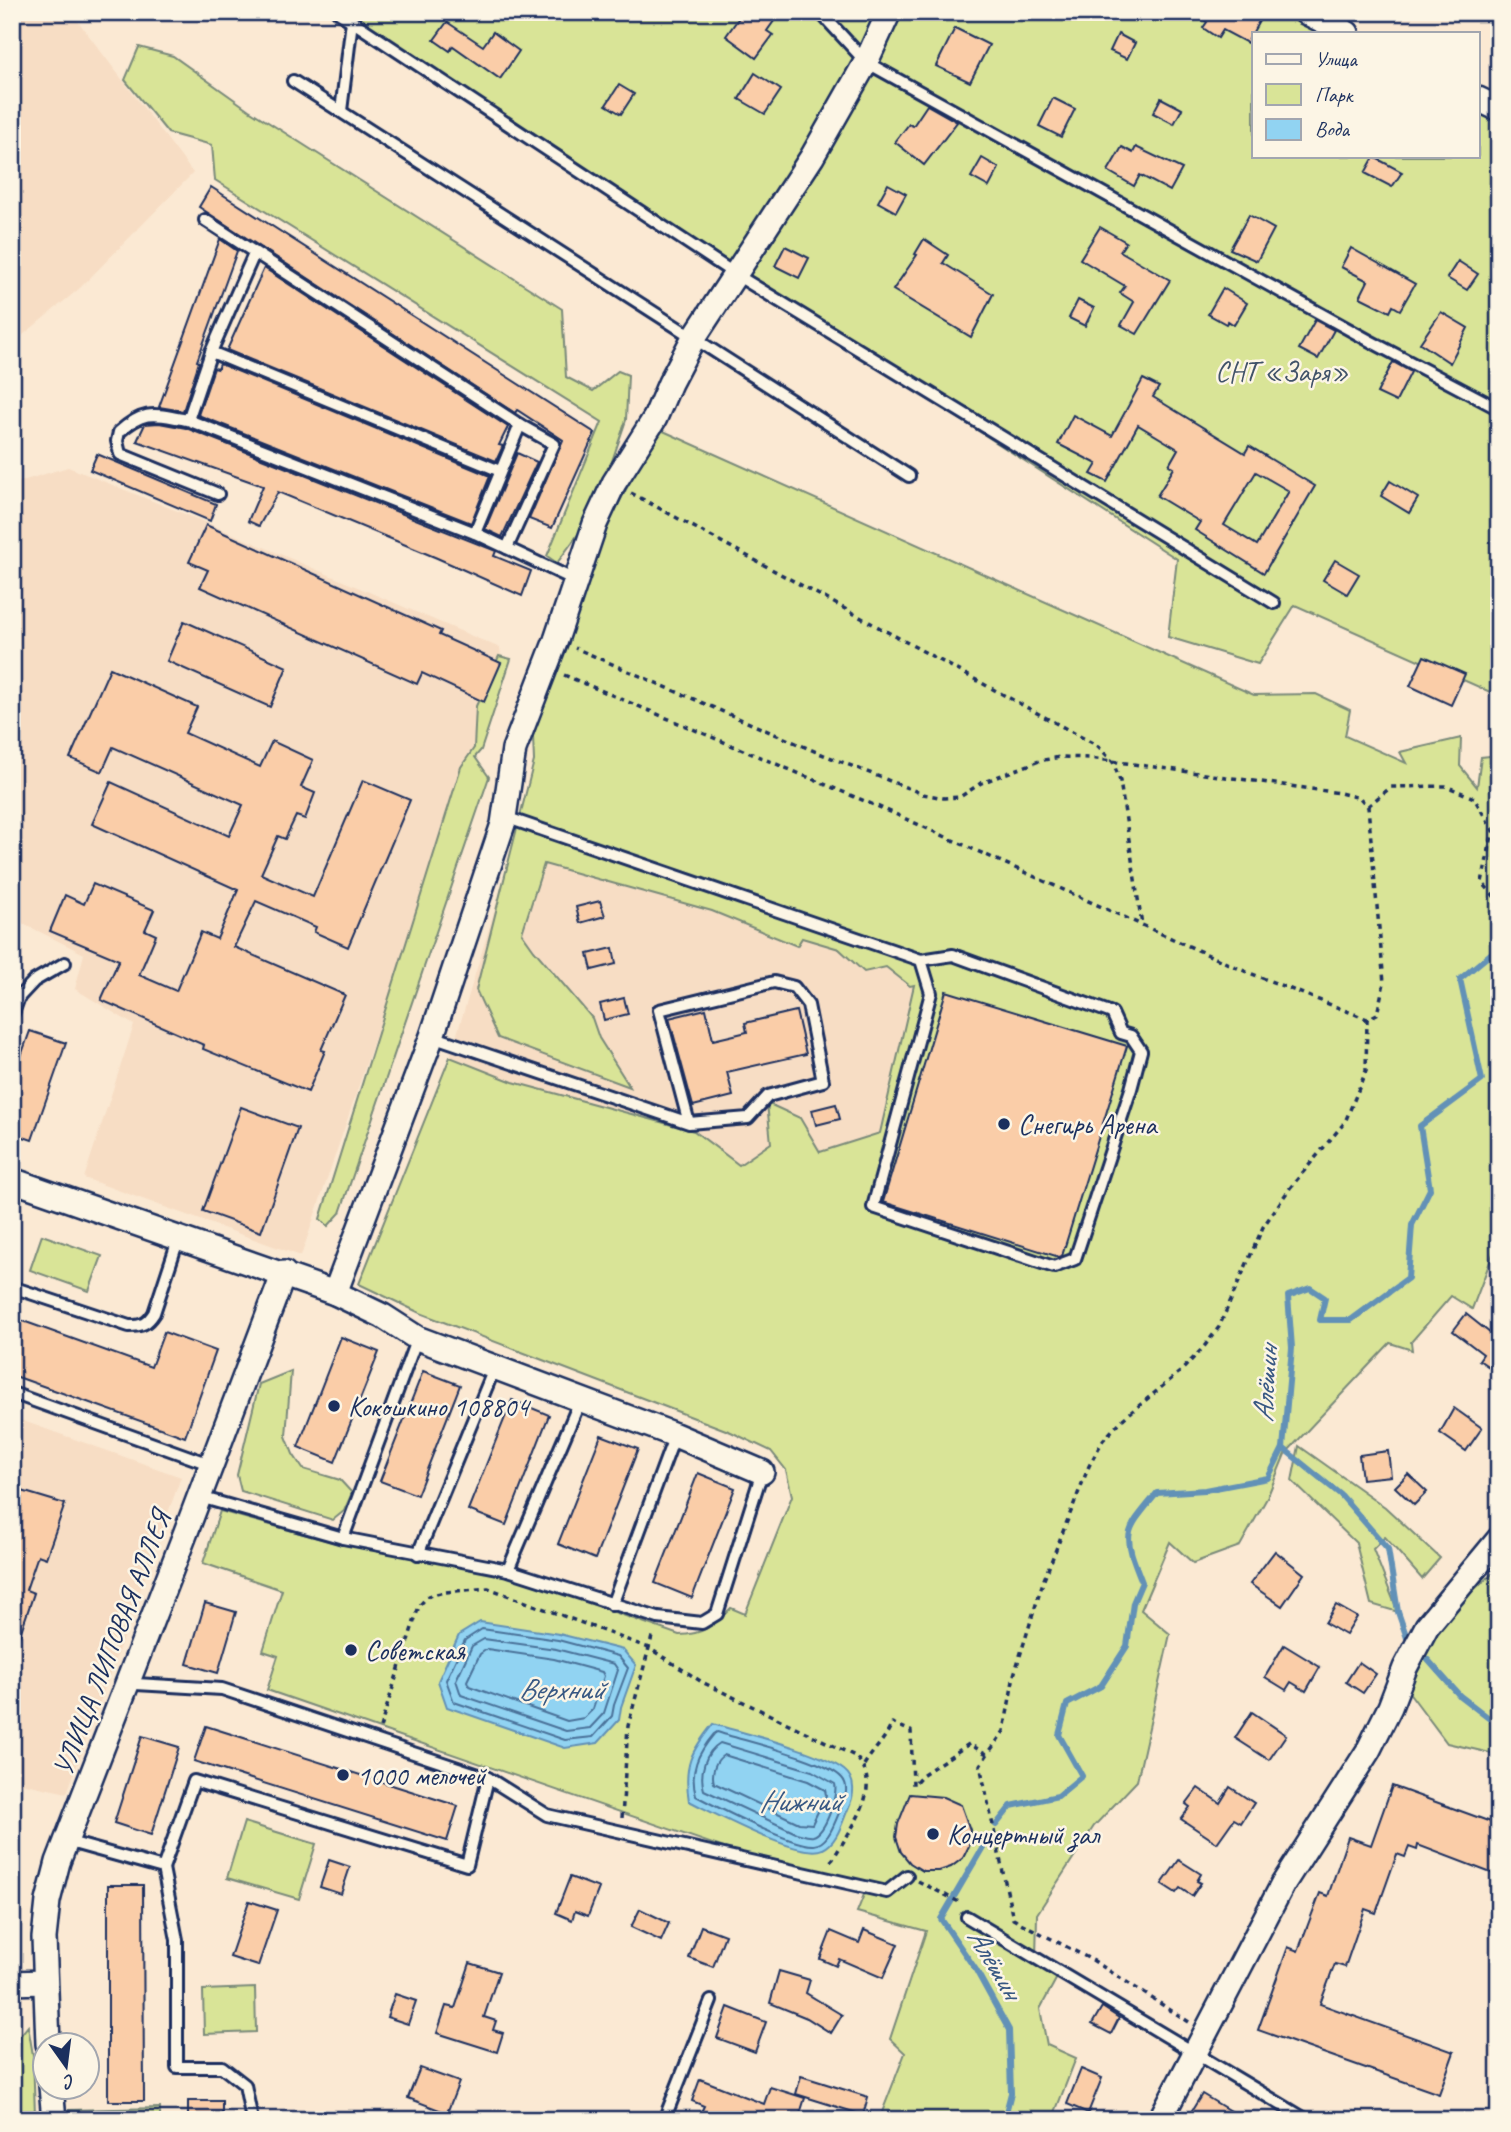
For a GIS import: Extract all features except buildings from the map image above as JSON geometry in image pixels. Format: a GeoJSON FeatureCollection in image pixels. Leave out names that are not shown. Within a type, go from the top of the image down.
{"type":"FeatureCollection","features":[{"type":"Feature","properties":{"kind":"street"},"geometry":{"type":"LineString","coordinates":[[335,1293],[432,1036],[505,817],[514,750],[556,640],[595,524],[614,483],[655,418],[693,339],[813,157],[866,62],[889,12]]}},
{"type":"Feature","properties":{"kind":"street"},"geometry":{"type":"LineString","coordinates":[[1305,12],[1345,32]]}},
{"type":"Feature","properties":{"kind":"street"},"geometry":{"type":"LineString","coordinates":[[1480,100],[1499,109]]}},
{"type":"Feature","properties":{"kind":"street"},"geometry":{"type":"LineString","coordinates":[[12,1180],[284,1273],[383,1316],[416,1338],[675,1435],[762,1472]]}},
{"type":"Feature","properties":{"kind":"street","name":"УЛИЦА ЛИПОВАЯ АЛЛЕЯ"},"geometry":{"type":"LineString","coordinates":[[47,2030],[44,1982],[45,1923],[58,1862],[284,1273]]}},
{"type":"Feature","properties":{"kind":"street"},"geometry":{"type":"LineString","coordinates":[[1160,2120],[1283,1884],[1368,1751],[1427,1626],[1499,1539]]}},
{"type":"Feature","properties":{"kind":"street"},"geometry":{"type":"LineString","coordinates":[[12,1983],[44,1982]]}},
{"type":"Feature","properties":{"kind":"street"},"geometry":{"type":"LineString","coordinates":[[52,2100],[54,2120]]}},
{"type":"Feature","properties":{"kind":"lane"},"geometry":{"type":"LineString","coordinates":[[338,12],[735,274],[1274,603]]}},
{"type":"Feature","properties":{"kind":"lane"},"geometry":{"type":"LineString","coordinates":[[820,12],[866,62],[1370,341],[1499,409]]}},
{"type":"Feature","properties":{"kind":"lane"},"geometry":{"type":"LineString","coordinates":[[341,111],[352,20]]}},
{"type":"Feature","properties":{"kind":"lane"},"geometry":{"type":"LineString","coordinates":[[293,80],[909,476]]}},
{"type":"Feature","properties":{"kind":"lane"},"geometry":{"type":"LineString","coordinates":[[205,220],[520,425],[554,444],[507,548]]}},
{"type":"Feature","properties":{"kind":"lane"},"geometry":{"type":"LineString","coordinates":[[188,420],[211,352],[254,254]]}},
{"type":"Feature","properties":{"kind":"lane"},"geometry":{"type":"LineString","coordinates":[[211,352],[500,471]]}},
{"type":"Feature","properties":{"kind":"lane"},"geometry":{"type":"LineString","coordinates":[[218,494],[120,454],[117,441],[119,432],[148,414],[188,420],[475,533],[577,581]]}},
{"type":"Feature","properties":{"kind":"lane"},"geometry":{"type":"LineString","coordinates":[[475,533],[520,425]]}},
{"type":"Feature","properties":{"kind":"lane"},"geometry":{"type":"LineString","coordinates":[[505,817],[921,960],[953,955],[1112,1013],[1121,1033],[1131,1036],[1141,1051],[1075,1259],[1054,1267],[873,1208],[931,993],[921,960]]}},
{"type":"Feature","properties":{"kind":"lane"},"geometry":{"type":"LineString","coordinates":[[12,1016],[16,995],[65,963]]}},
{"type":"Feature","properties":{"kind":"lane"},"geometry":{"type":"LineString","coordinates":[[432,1036],[689,1123],[748,1118],[768,1096],[823,1080],[808,1005],[794,987],[774,982],[659,1010],[689,1123]]}},
{"type":"Feature","properties":{"kind":"lane"},"geometry":{"type":"LineString","coordinates":[[12,1287],[130,1326],[141,1326],[149,1321],[154,1313],[179,1237]]}},
{"type":"Feature","properties":{"kind":"lane"},"geometry":{"type":"LineString","coordinates":[[344,1538],[416,1338]]}},
{"type":"Feature","properties":{"kind":"lane"},"geometry":{"type":"LineString","coordinates":[[418,1554],[494,1369]]}},
{"type":"Feature","properties":{"kind":"lane"},"geometry":{"type":"LineString","coordinates":[[12,1393],[212,1465]]}},
{"type":"Feature","properties":{"kind":"lane"},"geometry":{"type":"LineString","coordinates":[[508,1570],[580,1401]]}},
{"type":"Feature","properties":{"kind":"lane"},"geometry":{"type":"LineString","coordinates":[[612,1605],[675,1435]]}},
{"type":"Feature","properties":{"kind":"lane"},"geometry":{"type":"LineString","coordinates":[[200,1497],[344,1538],[508,1570],[657,1618],[702,1623],[717,1614],[762,1472]]}},
{"type":"Feature","properties":{"kind":"lane"},"geometry":{"type":"LineString","coordinates":[[127,1681],[136,1684],[222,1689],[488,1777],[547,1815],[887,1892],[907,1876]]}},
{"type":"Feature","properties":{"kind":"lane"},"geometry":{"type":"LineString","coordinates":[[251,2120],[245,2085],[222,2067],[177,2067],[177,1940],[163,1868],[194,1781],[467,1865],[488,1777]]}},
{"type":"Feature","properties":{"kind":"lane"},"geometry":{"type":"LineString","coordinates":[[66,1841],[163,1868]]}},
{"type":"Feature","properties":{"kind":"lane"},"geometry":{"type":"LineString","coordinates":[[967,1917],[1307,2120]]}},
{"type":"Feature","properties":{"kind":"lane"},"geometry":{"type":"LineString","coordinates":[[664,2120],[711,2001]]}},
{"type":"Feature","properties":{"kind":"path"},"geometry":{"type":"LineString","coordinates":[[614,483],[1098,746],[1113,762],[1120,781],[1142,925]]}},
{"type":"Feature","properties":{"kind":"path"},"geometry":{"type":"LineString","coordinates":[[546,667],[886,810],[1242,970],[1367,1019],[1377,1014],[1384,983],[1368,807],[1360,798],[1340,793],[1060,757],[1039,761],[981,783],[960,797],[944,798],[923,794],[819,753],[556,640]]}},
{"type":"Feature","properties":{"kind":"path"},"geometry":{"type":"LineString","coordinates":[[1368,807],[1391,787],[1446,786],[1474,798],[1493,831],[1482,882],[1499,902]]}},
{"type":"Feature","properties":{"kind":"path"},"geometry":{"type":"LineString","coordinates":[[1205,2032],[1094,1961],[1013,1919],[980,1765],[1004,1731],[1014,1675],[1043,1582],[1089,1466],[1103,1440],[1124,1418],[1181,1371],[1219,1327],[1263,1227],[1290,1188],[1345,1122],[1366,1071],[1367,1019]]}},
{"type":"Feature","properties":{"kind":"path"},"geometry":{"type":"LineString","coordinates":[[376,1740],[419,1606],[428,1596],[468,1588],[488,1588],[649,1648],[702,1682],[855,1756],[863,1765],[868,1794],[859,1816],[834,1859],[816,1875]]}},
{"type":"Feature","properties":{"kind":"path"},"geometry":{"type":"LineString","coordinates":[[621,1830],[628,1726],[657,1618]]}},
{"type":"Feature","properties":{"kind":"path"},"geometry":{"type":"LineString","coordinates":[[863,1765],[886,1737],[892,1723],[911,1731],[913,1785],[922,1775],[969,1744],[987,1754]]}},
{"type":"Feature","properties":{"kind":"path"},"geometry":{"type":"LineString","coordinates":[[907,1876],[961,1902]]}},
{"type":"Feature","properties":{"kind":"shaded area"},"geometry":{"type":"Polygon","coordinates":[[[12,12],[71,12],[193,173],[80,288],[12,344],[12,12]]]}},
{"type":"Feature","properties":{"kind":"shaded area"},"geometry":{"type":"Polygon","coordinates":[[[68,467],[212,525],[500,648],[502,664],[301,1256],[84,1178],[134,1025],[75,989],[84,954],[12,918],[12,674],[20,646],[12,645],[12,484],[68,467]]]}},
{"type":"Feature","properties":{"kind":"shaded area"},"geometry":{"type":"Polygon","coordinates":[[[511,856],[637,888],[917,972],[860,1219],[450,1057],[511,856]]]}},
{"type":"Feature","properties":{"kind":"shaded area"},"geometry":{"type":"Polygon","coordinates":[[[12,1417],[181,1477],[67,1793],[12,1781],[12,1417]]]}},
{"type":"Feature","properties":{"kind":"green space","name":"СНТ «Заря»"},"geometry":{"type":"Polygon","coordinates":[[[338,12],[1318,12],[1360,32],[1252,32],[1252,158],[1480,158],[1480,90],[1499,99],[1499,696],[1295,605],[1258,664],[1168,637],[1177,559],[735,274],[338,12]]]}},
{"type":"Feature","properties":{"kind":"green space"},"geometry":{"type":"Polygon","coordinates":[[[139,47],[173,56],[249,110],[562,309],[566,377],[593,391],[618,371],[628,375],[626,420],[595,511],[557,563],[547,556],[602,422],[215,180],[212,145],[168,133],[125,80],[139,47]]]}},
{"type":"Feature","properties":{"kind":"green space"},"geometry":{"type":"Polygon","coordinates":[[[661,430],[1254,695],[1316,694],[1350,710],[1345,736],[1406,763],[1400,752],[1461,738],[1460,766],[1477,787],[1481,757],[1499,755],[1499,1238],[1472,1309],[1451,1296],[1411,1342],[1412,1350],[1390,1343],[1285,1454],[1267,1498],[1240,1546],[1193,1563],[1170,1542],[1141,1610],[1170,1634],[1137,1781],[1094,1826],[1037,1914],[1036,1960],[1060,1972],[1040,2009],[1047,2045],[1076,2058],[1052,2120],[879,2120],[905,2053],[890,2039],[926,1931],[857,1912],[869,1882],[840,1888],[267,1690],[278,1656],[263,1651],[282,1590],[203,1563],[220,1511],[340,1544],[507,1574],[679,1635],[708,1628],[731,1608],[745,1614],[792,1496],[786,1470],[771,1451],[731,1432],[420,1313],[359,1284],[450,1057],[513,1082],[694,1131],[739,1165],[771,1143],[767,1103],[800,1118],[820,1152],[880,1133],[914,985],[910,986],[886,967],[864,972],[839,949],[802,938],[797,946],[712,911],[544,864],[522,933],[592,1018],[599,1038],[630,1087],[498,1038],[476,990],[534,761],[533,736],[609,522],[661,430]]]}},
{"type":"Feature","properties":{"kind":"green space"},"geometry":{"type":"Polygon","coordinates":[[[499,656],[511,659],[481,750],[475,757],[489,777],[340,1213],[328,1226],[320,1219],[461,767],[474,748],[476,706],[499,656]]]}},
{"type":"Feature","properties":{"kind":"green space"},"geometry":{"type":"Polygon","coordinates":[[[42,1235],[102,1256],[89,1291],[30,1270],[42,1235]]]}},
{"type":"Feature","properties":{"kind":"green space"},"geometry":{"type":"Polygon","coordinates":[[[291,1371],[286,1436],[293,1454],[303,1469],[340,1480],[352,1493],[344,1511],[333,1520],[241,1491],[237,1475],[259,1384],[291,1371]]]}},
{"type":"Feature","properties":{"kind":"green space"},"geometry":{"type":"Polygon","coordinates":[[[1299,1446],[1385,1507],[1440,1558],[1422,1579],[1385,1537],[1373,1549],[1398,1612],[1371,1604],[1356,1543],[1292,1481],[1299,1446]]]}},
{"type":"Feature","properties":{"kind":"green space"},"geometry":{"type":"Polygon","coordinates":[[[1499,1568],[1499,1755],[1447,1743],[1408,1691],[1438,1628],[1463,1599],[1499,1568]]]}},
{"type":"Feature","properties":{"kind":"green space"},"geometry":{"type":"Polygon","coordinates":[[[244,1822],[316,1844],[299,1899],[227,1878],[244,1822]]]}},
{"type":"Feature","properties":{"kind":"green space"},"geometry":{"type":"Polygon","coordinates":[[[255,1988],[256,2032],[204,2034],[203,1990],[255,1988]]]}},
{"type":"Feature","properties":{"kind":"green space"},"geometry":{"type":"Polygon","coordinates":[[[28,2026],[32,2049],[32,2100],[34,2100],[35,2115],[40,2115],[41,2120],[12,2120],[25,2116],[15,2102],[20,2036],[28,2026]]]}},
{"type":"Feature","properties":{"kind":"green space"},"geometry":{"type":"Polygon","coordinates":[[[160,2108],[160,2120],[70,2120],[69,2110],[160,2108]]]}},
{"type":"Feature","properties":{"kind":"water","name":"Верхний"},"geometry":{"type":"Polygon","coordinates":[[[480,1622],[559,1634],[623,1650],[636,1665],[619,1720],[598,1743],[565,1748],[447,1707],[438,1681],[459,1635],[480,1622]]]}},
{"type":"Feature","properties":{"kind":"water","name":"Нижний"},"geometry":{"type":"Polygon","coordinates":[[[713,1724],[800,1749],[832,1763],[848,1774],[853,1784],[852,1799],[838,1832],[828,1846],[812,1851],[777,1842],[689,1801],[687,1778],[690,1759],[713,1724]]]}},
{"type":"Feature","properties":{"kind":"waterway","name":"Алёшин"},"geometry":{"type":"LineString","coordinates":[[996,1825],[1011,1806],[1058,1796],[1082,1776],[1059,1735],[1067,1704],[1101,1686],[1127,1646],[1133,1603],[1142,1582],[1131,1553],[1130,1534],[1132,1526],[1146,1506],[1157,1493],[1205,1490],[1268,1478],[1283,1448],[1292,1348],[1288,1296],[1310,1288],[1325,1298],[1320,1320],[1351,1320],[1408,1278],[1412,1225],[1430,1189],[1420,1126],[1482,1080],[1460,979],[1499,947]]}},
{"type":"Feature","properties":{"kind":"waterway"},"geometry":{"type":"LineString","coordinates":[[1283,1448],[1341,1495],[1388,1549],[1398,1612],[1407,1638]]}},
{"type":"Feature","properties":{"kind":"waterway"},"geometry":{"type":"LineString","coordinates":[[1428,1660],[1460,1696],[1499,1726]]}},
{"type":"Feature","properties":{"kind":"waterway","name":"Алёшин"},"geometry":{"type":"LineString","coordinates":[[986,1842],[941,1919],[976,1970],[1009,2030],[1011,2093],[1004,2120]]}},
{"type":"Feature","properties":{"kind":"place","name":"Снегирь Арена"},"geometry":{"type":"Point","coordinates":[1004,1124]}},
{"type":"Feature","properties":{"kind":"place","name":"Кокошкино 108804"},"geometry":{"type":"Point","coordinates":[334,1406]}},
{"type":"Feature","properties":{"kind":"place","name":"Советская"},"geometry":{"type":"Point","coordinates":[351,1650]}},
{"type":"Feature","properties":{"kind":"place","name":"1000 мелочей"},"geometry":{"type":"Point","coordinates":[343,1775]}},
{"type":"Feature","properties":{"kind":"place","name":"Концертный зал"},"geometry":{"type":"Point","coordinates":[933,1834]}}]}
